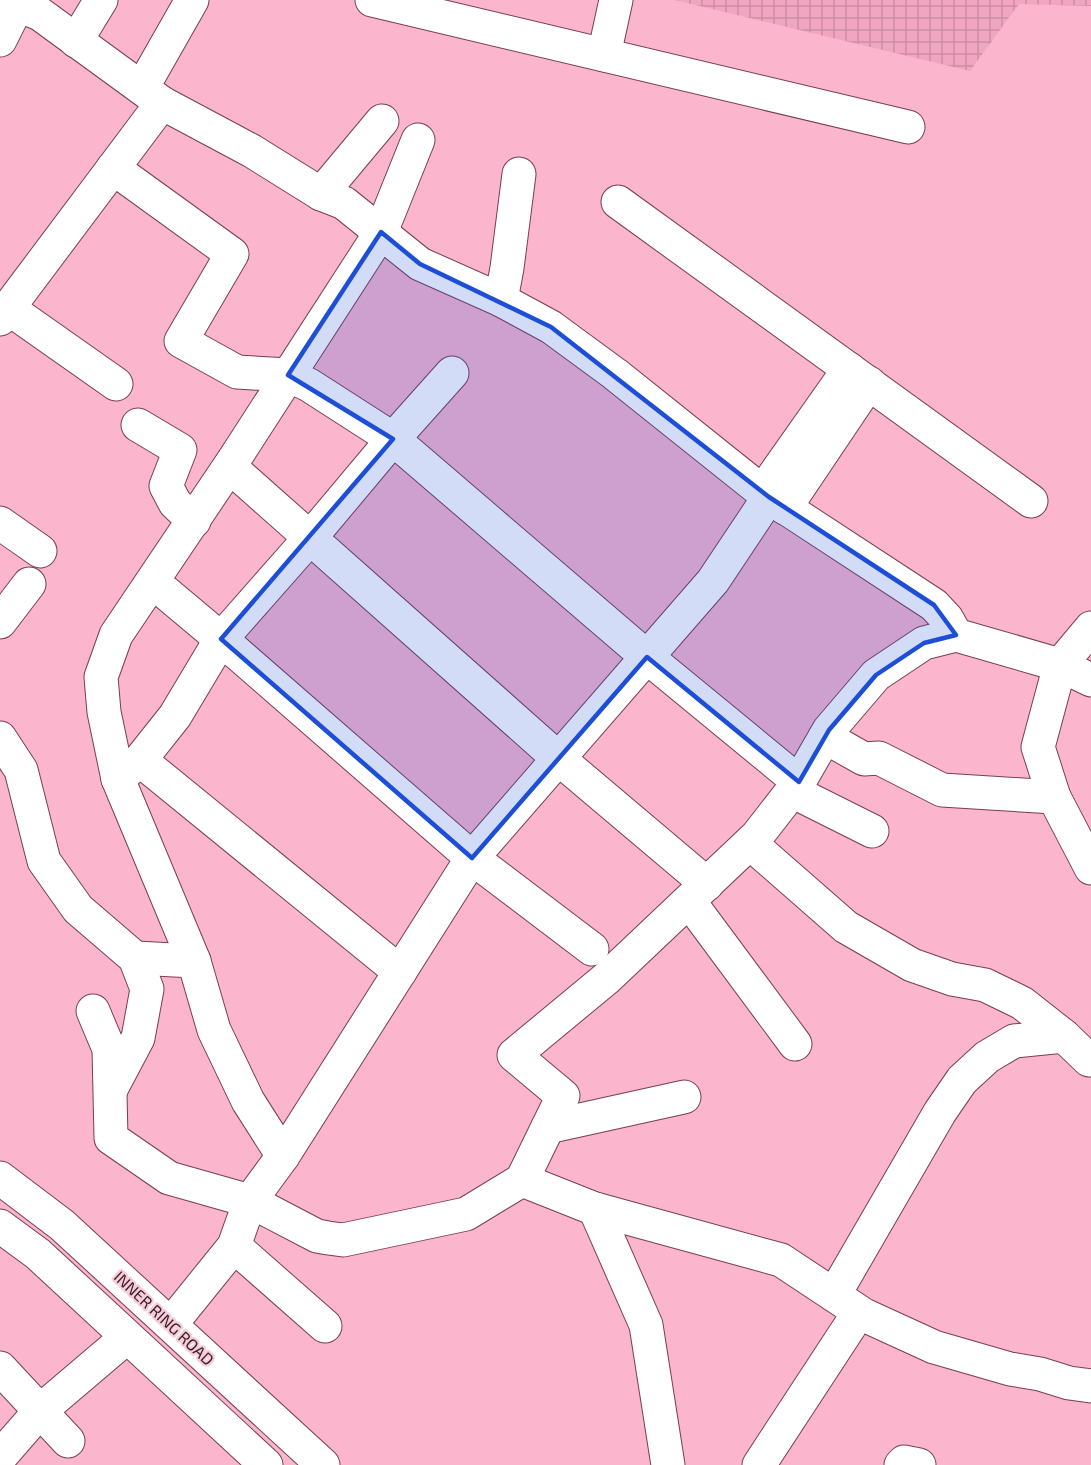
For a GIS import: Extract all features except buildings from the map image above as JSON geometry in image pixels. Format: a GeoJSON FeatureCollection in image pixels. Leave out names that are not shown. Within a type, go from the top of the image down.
{"type":"FeatureCollection","features":[{"type":"Feature","properties":{"kind":"street"},"geometry":{"type":"LineString","coordinates":[[76,40],[101,0]]}},
{"type":"Feature","properties":{"kind":"street"},"geometry":{"type":"LineString","coordinates":[[116,384],[4,314],[113,168],[152,95],[192,0]]}},
{"type":"Feature","properties":{"kind":"street"},"geometry":{"type":"LineString","coordinates":[[372,0],[908,127]]}},
{"type":"Feature","properties":{"kind":"street"},"geometry":{"type":"LineString","coordinates":[[604,55],[616,0]]}},
{"type":"Feature","properties":{"kind":"street"},"geometry":{"type":"LineString","coordinates":[[0,40],[12,3],[40,14],[152,95],[252,151],[321,194],[344,203],[420,264],[501,300],[551,327],[615,374],[773,499],[934,605],[947,619],[956,635]]}},
{"type":"Feature","properties":{"kind":"street"},"geometry":{"type":"LineString","coordinates":[[321,194],[382,121]]}},
{"type":"Feature","properties":{"kind":"street"},"geometry":{"type":"LineString","coordinates":[[283,1156],[248,1101],[214,1030],[194,961],[129,770],[104,712],[101,677],[116,635],[194,521],[381,232],[418,140]]}},
{"type":"Feature","properties":{"kind":"street"},"geometry":{"type":"LineString","coordinates":[[113,168],[232,254],[181,340],[237,372],[288,375],[309,385],[393,439],[795,786],[872,831]]}},
{"type":"Feature","properties":{"kind":"street"},"geometry":{"type":"LineString","coordinates":[[501,300],[519,174]]}},
{"type":"Feature","properties":{"kind":"street"},"geometry":{"type":"LineString","coordinates":[[618,202],[1031,501]]}},
{"type":"Feature","properties":{"kind":"street"},"geometry":{"type":"LineString","coordinates":[[129,770],[176,716],[221,639],[452,373]]}},
{"type":"Feature","properties":{"kind":"street"},"geometry":{"type":"LineString","coordinates":[[171,1324],[234,1246],[250,1201],[283,1156],[472,858],[713,581],[859,376]]}},
{"type":"Feature","properties":{"kind":"street"},"geometry":{"type":"LineString","coordinates":[[138,425],[180,450],[166,486],[175,502],[194,521]]}},
{"type":"Feature","properties":{"kind":"street"},"geometry":{"type":"LineString","coordinates":[[238,474],[559,759],[698,892],[795,1044]]}},
{"type":"Feature","properties":{"kind":"street"},"geometry":{"type":"LineString","coordinates":[[0,523],[40,551]]}},
{"type":"Feature","properties":{"kind":"street"},"geometry":{"type":"LineString","coordinates":[[0,621],[29,584]]}},
{"type":"Feature","properties":{"kind":"street"},"geometry":{"type":"LineString","coordinates":[[165,592],[472,858],[592,949]]}},
{"type":"Feature","properties":{"kind":"street"},"geometry":{"type":"LineString","coordinates":[[1091,628],[1060,665],[1038,747],[1054,797],[1091,868]]}},
{"type":"Feature","properties":{"kind":"street"},"geometry":{"type":"LineString","coordinates":[[93,1011],[109,1049],[111,1138],[169,1178],[250,1201],[317,1236],[343,1240],[466,1214],[522,1180],[563,1095],[514,1055],[607,978],[750,843],[795,786],[829,730],[876,675],[924,643],[956,635],[1060,665],[1091,680]]}},
{"type":"Feature","properties":{"kind":"street"},"geometry":{"type":"LineString","coordinates":[[825,737],[864,759],[879,758],[942,790],[1054,797]]}},
{"type":"Feature","properties":{"kind":"street"},"geometry":{"type":"LineString","coordinates":[[0,738],[21,770],[44,861],[78,909],[135,958],[147,989],[138,1038],[110,1091]]}},
{"type":"Feature","properties":{"kind":"street"},"geometry":{"type":"LineString","coordinates":[[129,770],[400,972]]}},
{"type":"Feature","properties":{"kind":"street"},"geometry":{"type":"LineString","coordinates":[[750,843],[846,927],[912,964],[952,979],[985,985],[1022,1003],[1084,1055]]}},
{"type":"Feature","properties":{"kind":"street"},"geometry":{"type":"LineString","coordinates":[[135,958],[194,961]]}},
{"type":"Feature","properties":{"kind":"street"},"geometry":{"type":"LineString","coordinates":[[834,1295],[940,1112],[962,1080],[987,1056],[1014,1041],[1084,1055]]}},
{"type":"Feature","properties":{"kind":"street"},"geometry":{"type":"LineString","coordinates":[[548,1127],[684,1097]]}},
{"type":"Feature","properties":{"kind":"street","name":"INNER RING ROAD"},"geometry":{"type":"LineString","coordinates":[[0,1178],[62,1225],[323,1465]]}},
{"type":"Feature","properties":{"kind":"street"},"geometry":{"type":"LineString","coordinates":[[522,1180],[595,1209],[781,1260],[864,1315],[934,1347],[1010,1369],[1091,1386]]}},
{"type":"Feature","properties":{"kind":"street"},"geometry":{"type":"LineString","coordinates":[[595,1209],[646,1325],[668,1465]]}},
{"type":"Feature","properties":{"kind":"street"},"geometry":{"type":"LineString","coordinates":[[0,1226],[38,1254],[266,1465]]}},
{"type":"Feature","properties":{"kind":"street"},"geometry":{"type":"LineString","coordinates":[[234,1246],[326,1326]]}},
{"type":"Feature","properties":{"kind":"street"},"geometry":{"type":"LineString","coordinates":[[759,1465],[850,1326]]}},
{"type":"Feature","properties":{"kind":"street"},"geometry":{"type":"LineString","coordinates":[[0,1457],[40,1411],[127,1336]]}},
{"type":"Feature","properties":{"kind":"street"},"geometry":{"type":"LineString","coordinates":[[0,1368],[68,1441]]}},
{"type":"Feature","properties":{"kind":"street"},"geometry":{"type":"LineString","coordinates":[[901,1465],[904,1462],[919,1465]]}},
{"type":"Feature","properties":{"kind":"highlighted area"},"geometry":{"type":"Polygon","coordinates":[[[381,232],[420,264],[551,327],[769,497],[934,605],[956,635],[924,643],[876,675],[829,730],[799,782],[647,657],[472,858],[221,639],[393,439],[288,375],[381,232]]]}},
{"type":"Feature","properties":{"kind":"shaded area"},"geometry":{"type":"Polygon","coordinates":[[[675,0],[1091,0],[1091,6],[1019,4],[970,71],[675,0]]]}}]}
